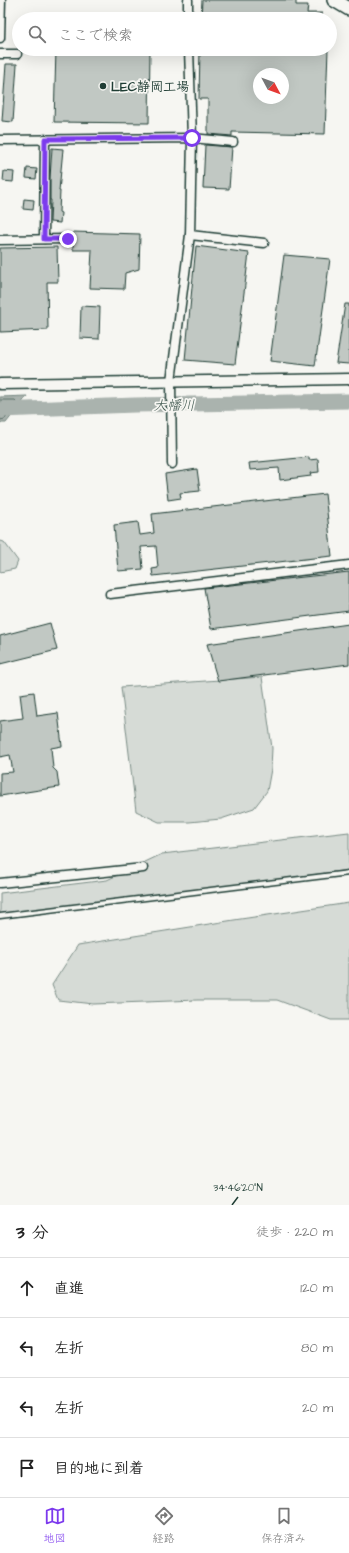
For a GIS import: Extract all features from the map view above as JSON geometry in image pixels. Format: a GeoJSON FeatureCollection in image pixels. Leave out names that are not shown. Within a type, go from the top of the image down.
{"type":"FeatureCollection","features":[{"type":"Feature","properties":{"kind":"main road"},"geometry":{"type":"LineString","coordinates":[[334,0],[349,10]]}},
{"type":"Feature","properties":{"kind":"street"},"geometry":{"type":"LineString","coordinates":[[0,38],[1,0]]}},
{"type":"Feature","properties":{"kind":"street"},"geometry":{"type":"LineString","coordinates":[[188,0],[188,12]]}},
{"type":"Feature","properties":{"kind":"street"},"geometry":{"type":"LineString","coordinates":[[0,54],[12,54]]}},
{"type":"Feature","properties":{"kind":"street"},"geometry":{"type":"LineString","coordinates":[[172,464],[171,381],[190,235],[192,138],[189,56]]}},
{"type":"Feature","properties":{"kind":"street"},"geometry":{"type":"LineString","coordinates":[[0,140],[192,138],[233,142]]}},
{"type":"Feature","properties":{"kind":"street"},"geometry":{"type":"LineString","coordinates":[[44,239],[45,139]]}},
{"type":"Feature","properties":{"kind":"street"},"geometry":{"type":"LineString","coordinates":[[190,235],[264,243]]}},
{"type":"Feature","properties":{"kind":"street"},"geometry":{"type":"LineString","coordinates":[[0,240],[68,239]]}},
{"type":"Feature","properties":{"kind":"street"},"geometry":{"type":"LineString","coordinates":[[0,384],[349,379]]}},
{"type":"Feature","properties":{"kind":"street"},"geometry":{"type":"LineString","coordinates":[[110,594],[349,565]]}},
{"type":"Feature","properties":{"kind":"street"},"geometry":{"type":"LineString","coordinates":[[0,883],[143,868]]}},
{"type":"Feature","properties":{"kind":"lane"},"geometry":{"type":"LineString","coordinates":[[0,916],[349,873]]}},
{"type":"Feature","properties":{"kind":"shaded area"},"geometry":{"type":"Polygon","coordinates":[[[0,541],[4,542],[18,561],[15,569],[0,572],[0,541]]]}},
{"type":"Feature","properties":{"kind":"shaded area"},"geometry":{"type":"Polygon","coordinates":[[[262,677],[272,748],[271,769],[267,791],[254,808],[221,819],[189,822],[159,822],[136,811],[121,687],[262,677]]]}},
{"type":"Feature","properties":{"kind":"shaded area"},"geometry":{"type":"Polygon","coordinates":[[[349,832],[349,870],[0,916],[0,893],[107,880],[162,854],[349,832]]]}},
{"type":"Feature","properties":{"kind":"shaded area"},"geometry":{"type":"Polygon","coordinates":[[[349,903],[349,1020],[331,1020],[277,1000],[197,1000],[93,1004],[58,1000],[52,985],[78,945],[349,903]]]}},
{"type":"Feature","properties":{"kind":"water"},"geometry":{"type":"Polygon","coordinates":[[[27,396],[6,423],[0,423],[0,397],[27,396]]]}},
{"type":"Feature","properties":{"kind":"building"},"geometry":{"type":"Polygon","coordinates":[[[202,0],[296,0],[296,5],[308,5],[307,12],[201,12],[202,0]]]}},
{"type":"Feature","properties":{"kind":"building","name":"LEC静岡工場"},"geometry":{"type":"Polygon","coordinates":[[[56,56],[150,56],[149,123],[54,122],[56,56]]]}},
{"type":"Feature","properties":{"kind":"building"},"geometry":{"type":"Polygon","coordinates":[[[200,56],[328,56],[325,134],[232,132],[232,136],[208,134],[208,99],[199,99],[200,56]]]}},
{"type":"Feature","properties":{"kind":"building"},"geometry":{"type":"Polygon","coordinates":[[[6,64],[17,64],[13,122],[2,121],[6,64]]]}},
{"type":"Feature","properties":{"kind":"building"},"geometry":{"type":"Polygon","coordinates":[[[205,145],[232,147],[229,189],[203,188],[205,145]]]}},
{"type":"Feature","properties":{"kind":"building"},"geometry":{"type":"Polygon","coordinates":[[[52,148],[63,149],[59,191],[59,212],[61,213],[60,223],[50,222],[52,148]]]}},
{"type":"Feature","properties":{"kind":"building"},"geometry":{"type":"Polygon","coordinates":[[[27,168],[37,169],[36,179],[26,178],[27,168]]]}},
{"type":"Feature","properties":{"kind":"building"},"geometry":{"type":"Polygon","coordinates":[[[4,171],[14,172],[13,182],[3,181],[4,171]]]}},
{"type":"Feature","properties":{"kind":"building"},"geometry":{"type":"Polygon","coordinates":[[[24,199],[34,200],[33,210],[23,209],[24,199]]]}},
{"type":"Feature","properties":{"kind":"building"},"geometry":{"type":"Polygon","coordinates":[[[73,232],[140,234],[139,269],[125,273],[124,289],[90,288],[92,250],[73,250],[73,232]]]}},
{"type":"Feature","properties":{"kind":"building"},"geometry":{"type":"Polygon","coordinates":[[[196,246],[249,253],[235,364],[185,360],[196,246]]]}},
{"type":"Feature","properties":{"kind":"building"},"geometry":{"type":"Polygon","coordinates":[[[57,247],[58,282],[47,282],[48,330],[0,332],[0,248],[57,247]]]}},
{"type":"Feature","properties":{"kind":"building"},"geometry":{"type":"Polygon","coordinates":[[[284,255],[330,259],[315,366],[270,361],[284,255]]]}},
{"type":"Feature","properties":{"kind":"building"},"geometry":{"type":"Polygon","coordinates":[[[345,304],[349,304],[349,364],[336,363],[345,304]]]}},
{"type":"Feature","properties":{"kind":"building"},"geometry":{"type":"Polygon","coordinates":[[[81,306],[100,307],[99,339],[80,338],[81,306]]]}},
{"type":"Feature","properties":{"kind":"building"},"geometry":{"type":"Polygon","coordinates":[[[309,457],[309,460],[318,459],[319,472],[310,473],[311,476],[280,480],[279,468],[250,470],[249,463],[309,457]]]}},
{"type":"Feature","properties":{"kind":"building"},"geometry":{"type":"Polygon","coordinates":[[[197,469],[200,491],[180,493],[181,498],[168,500],[165,474],[197,469]]]}},
{"type":"Feature","properties":{"kind":"building"},"geometry":{"type":"Polygon","coordinates":[[[325,494],[332,556],[153,576],[152,569],[158,568],[156,546],[141,547],[143,569],[118,571],[114,525],[138,522],[140,535],[154,533],[152,514],[325,494]]]}},
{"type":"Feature","properties":{"kind":"building"},"geometry":{"type":"Polygon","coordinates":[[[349,572],[349,611],[211,629],[204,588],[349,572]]]}},
{"type":"Feature","properties":{"kind":"building"},"geometry":{"type":"Polygon","coordinates":[[[50,623],[57,650],[0,664],[0,636],[50,623]]]}},
{"type":"Feature","properties":{"kind":"building"},"geometry":{"type":"Polygon","coordinates":[[[349,624],[349,664],[218,681],[207,644],[349,624]]]}},
{"type":"Feature","properties":{"kind":"building"},"geometry":{"type":"Polygon","coordinates":[[[34,692],[37,716],[58,713],[62,746],[51,748],[53,768],[57,772],[59,787],[0,796],[0,773],[13,772],[10,755],[0,757],[0,721],[23,718],[20,694],[34,692]]]}},
{"type":"Feature","properties":{"kind":"waterway","name":"大幡川"},"geometry":{"type":"LineString","coordinates":[[0,410],[135,405],[349,401]]}},
{"type":"Feature","properties":{"kind":"place","name":"LEC静岡工場"},"geometry":{"type":"Point","coordinates":[103,86]}},
{"type":"Feature","properties":{"kind":"route"},"geometry":{"type":"LineString","coordinates":[[68,239],[44,239],[45,139],[192,138]]}}]}
